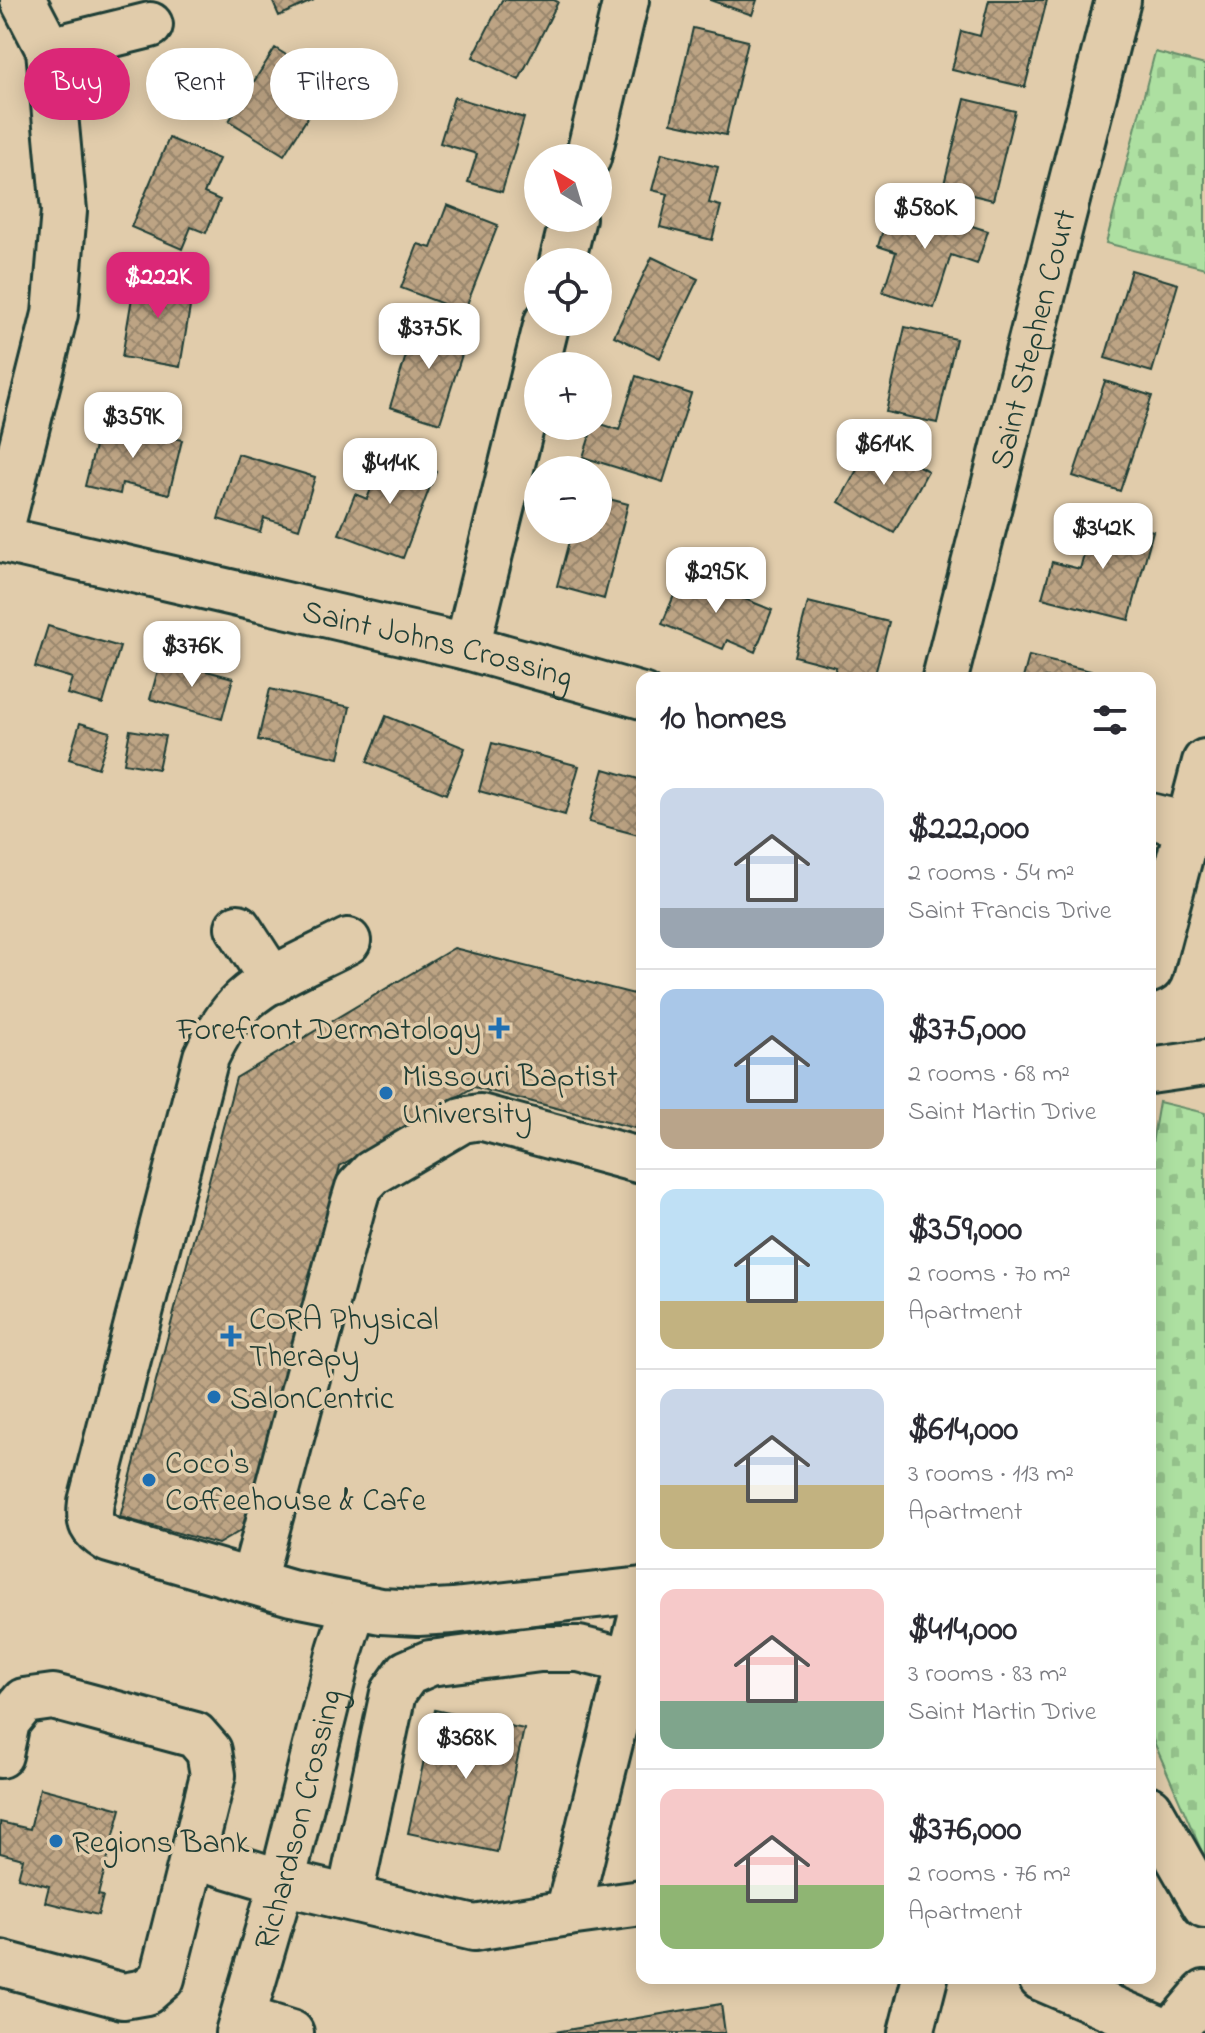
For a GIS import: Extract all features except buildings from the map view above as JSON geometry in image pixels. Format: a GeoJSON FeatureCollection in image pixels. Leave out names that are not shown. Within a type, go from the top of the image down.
{"type":"FeatureCollection","features":[{"type":"Feature","properties":{"kind":"street"},"geometry":{"type":"LineString","coordinates":[[23,0],[48,48]]}},
{"type":"Feature","properties":{"kind":"street"},"geometry":{"type":"LineString","coordinates":[[591,144],[626,0]]}},
{"type":"Feature","properties":{"kind":"street","name":"Saint Stephen Court"},"geometry":{"type":"LineString","coordinates":[[947,672],[1118,0]]}},
{"type":"Feature","properties":{"kind":"street"},"geometry":{"type":"LineString","coordinates":[[57,48],[150,25]]}},
{"type":"Feature","properties":{"kind":"street"},"geometry":{"type":"LineString","coordinates":[[0,533],[55,314],[64,211],[56,120]]}},
{"type":"Feature","properties":{"kind":"street"},"geometry":{"type":"LineString","coordinates":[[467,647],[544,336]]}},
{"type":"Feature","properties":{"kind":"street","name":"Saint Johns Crossing"},"geometry":{"type":"LineString","coordinates":[[0,539],[467,647],[636,694]]}},
{"type":"Feature","properties":{"kind":"street"},"geometry":{"type":"LineString","coordinates":[[1156,923],[1169,820],[1205,762]]}},
{"type":"Feature","properties":{"kind":"street"},"geometry":{"type":"LineString","coordinates":[[238,927],[273,981]]}},
{"type":"Feature","properties":{"kind":"street"},"geometry":{"type":"LineString","coordinates":[[348,941],[245,999],[220,1028],[206,1057],[89,1519],[93,1530],[109,1540],[291,1593],[381,1611],[441,1612],[636,1591]]}},
{"type":"Feature","properties":{"kind":"street"},"geometry":{"type":"LineString","coordinates":[[1156,1070],[1205,1063]]}},
{"type":"Feature","properties":{"kind":"street"},"geometry":{"type":"LineString","coordinates":[[253,1581],[358,1188],[372,1173],[462,1120],[480,1117],[636,1159]]}},
{"type":"Feature","properties":{"kind":"street","name":"Richardson Crossing"},"geometry":{"type":"LineString","coordinates":[[240,2025],[282,1882],[340,1650],[354,1606]]}},
{"type":"Feature","properties":{"kind":"street"},"geometry":{"type":"LineString","coordinates":[[568,1913],[636,1640]]}},
{"type":"Feature","properties":{"kind":"street"},"geometry":{"type":"LineString","coordinates":[[350,1896],[393,1693],[407,1673],[430,1663],[540,1649],[579,1649],[631,1662]]}},
{"type":"Feature","properties":{"kind":"street"},"geometry":{"type":"LineString","coordinates":[[0,1755],[7,1722],[24,1701],[53,1697],[195,1735],[209,1751],[213,1775],[162,1978],[146,1992],[123,1996],[0,1963]]}},
{"type":"Feature","properties":{"kind":"street"},"geometry":{"type":"LineString","coordinates":[[1156,1819],[1205,1905]]}},
{"type":"Feature","properties":{"kind":"street"},"geometry":{"type":"LineString","coordinates":[[193,1855],[282,1882],[474,1928],[636,1904]]}},
{"type":"Feature","properties":{"kind":"street"},"geometry":{"type":"LineString","coordinates":[[911,2033],[923,1984]]}},
{"type":"Feature","properties":{"kind":"street"},"geometry":{"type":"LineString","coordinates":[[1055,1984],[1170,2033],[1205,1993]]}},
{"type":"Feature","properties":{"kind":"street"},"geometry":{"type":"LineString","coordinates":[[240,2025],[291,2033]]}},
{"type":"Feature","properties":{"kind":"green space"},"geometry":{"type":"Polygon","coordinates":[[[1155,52],[1205,65],[1205,268],[1106,243],[1155,52]]]}},
{"type":"Feature","properties":{"kind":"green space"},"geometry":{"type":"Polygon","coordinates":[[[1159,1102],[1205,1113],[1205,1859],[1156,1747],[1156,1120],[1159,1102]]]}},
{"type":"Feature","properties":{"kind":"place","name":"Forefront Dermatology"},"geometry":{"type":"Point","coordinates":[499,1028]}},
{"type":"Feature","properties":{"kind":"place","name":"Missouri Baptist University"},"geometry":{"type":"Point","coordinates":[386,1093]}},
{"type":"Feature","properties":{"kind":"place","name":"CORA Physical Therapy"},"geometry":{"type":"Point","coordinates":[231,1336]}},
{"type":"Feature","properties":{"kind":"place","name":"SalonCentric"},"geometry":{"type":"Point","coordinates":[214,1397]}},
{"type":"Feature","properties":{"kind":"place","name":"Coco's Coffeehouse & Cafe"},"geometry":{"type":"Point","coordinates":[149,1480]}},
{"type":"Feature","properties":{"kind":"place","name":"Regions Bank"},"geometry":{"type":"Point","coordinates":[56,1841]}}]}
